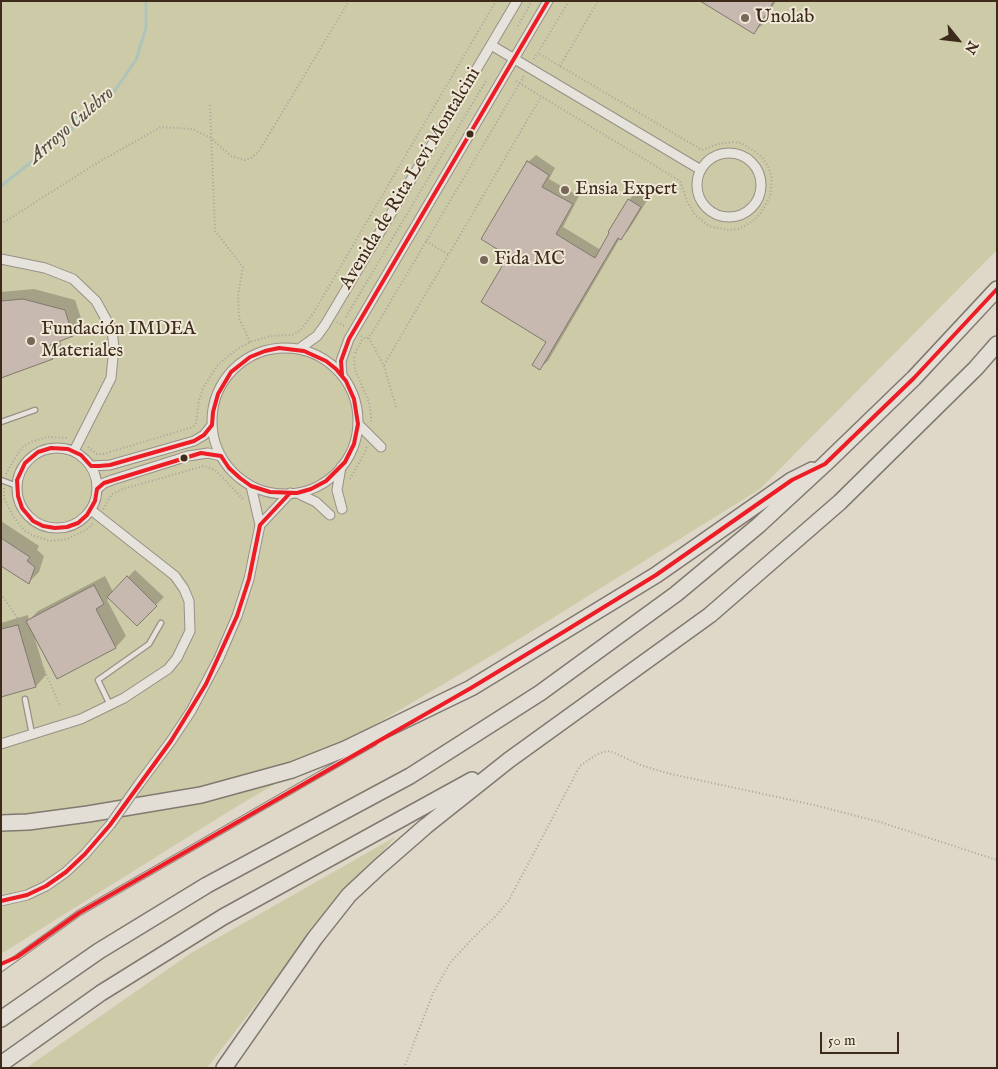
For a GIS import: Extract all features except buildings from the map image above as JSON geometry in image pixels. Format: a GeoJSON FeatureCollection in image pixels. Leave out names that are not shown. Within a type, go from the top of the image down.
{"type":"FeatureCollection","features":[{"type":"Feature","properties":{"kind":"highway"},"geometry":{"type":"LineString","coordinates":[[1,1018],[98,951],[208,885],[410,776],[540,693],[676,594],[759,525],[825,464],[914,378],[997,289]]}},
{"type":"Feature","properties":{"kind":"highway"},"geometry":{"type":"LineString","coordinates":[[224,1068],[315,938],[349,895],[426,826],[509,760],[710,615],[840,502],[976,368],[997,344]]}},
{"type":"Feature","properties":{"kind":"highway"},"geometry":{"type":"LineString","coordinates":[[1,823],[144,806],[201,795],[261,780],[345,749],[471,688],[656,575],[792,480],[825,464]]}},
{"type":"Feature","properties":{"kind":"highway"},"geometry":{"type":"LineString","coordinates":[[1,1064],[101,993],[223,917],[509,760]]}},
{"type":"Feature","properties":{"kind":"street","name":"Avenida de Rita Levi Montalcini"},"geometry":{"type":"LineString","coordinates":[[299,349],[317,336],[331,314],[517,1]]}},
{"type":"Feature","properties":{"kind":"street","name":"Avenida de Rita Levi Montalcini"},"geometry":{"type":"LineString","coordinates":[[342,375],[341,361],[355,328],[548,1]]}},
{"type":"Feature","properties":{"kind":"street"},"geometry":{"type":"LineString","coordinates":[[491,45],[701,170]]}},
{"type":"Feature","properties":{"kind":"street"},"geometry":{"type":"LineString","coordinates":[[732,154],[744,158],[754,166],[759,177],[760,189],[756,201],[748,210],[737,216],[724,217],[713,213],[704,205],[698,194],[697,182],[701,170],[709,160],[720,155],[732,154]]}},
{"type":"Feature","properties":{"kind":"street"},"geometry":{"type":"LineString","coordinates":[[1,259],[45,268],[73,279],[96,301],[112,330],[114,347],[111,378],[74,451]]}},
{"type":"Feature","properties":{"kind":"street"},"geometry":{"type":"LineString","coordinates":[[260,525],[293,493],[321,484],[341,467],[354,444],[358,424],[354,399],[349,386],[342,375],[331,364],[320,357],[299,349],[279,348],[250,357],[235,368],[226,378],[218,394],[213,412],[212,425],[215,441],[221,456],[235,474],[251,486],[270,492],[293,493],[316,502],[330,515]]}},
{"type":"Feature","properties":{"kind":"street"},"geometry":{"type":"LineString","coordinates":[[358,424],[381,447]]}},
{"type":"Feature","properties":{"kind":"street"},"geometry":{"type":"LineString","coordinates":[[91,466],[110,465],[194,441],[204,435],[212,425]]}},
{"type":"Feature","properties":{"kind":"street"},"geometry":{"type":"LineString","coordinates":[[57,447],[74,451],[91,466],[96,478],[96,498],[91,510],[78,523],[67,527],[43,526],[33,521],[26,514],[19,502],[17,486],[20,471],[38,452],[57,447]]}},
{"type":"Feature","properties":{"kind":"street"},"geometry":{"type":"LineString","coordinates":[[97,489],[104,483],[112,480],[188,456],[208,453],[221,456]]}},
{"type":"Feature","properties":{"kind":"street"},"geometry":{"type":"LineString","coordinates":[[341,467],[338,490],[342,509]]}},
{"type":"Feature","properties":{"kind":"street"},"geometry":{"type":"LineString","coordinates":[[1,901],[26,895],[46,886],[66,872],[85,854],[110,825],[171,741],[190,711],[219,658],[237,616],[249,579],[260,525],[251,486]]}},
{"type":"Feature","properties":{"kind":"street"},"geometry":{"type":"LineString","coordinates":[[1,744],[32,736],[81,719],[124,698],[168,669],[177,658],[190,631],[189,602],[184,588],[175,576],[91,510]]}},
{"type":"Feature","properties":{"kind":"lane"},"geometry":{"type":"LineString","coordinates":[[1,422],[35,410]]}},
{"type":"Feature","properties":{"kind":"lane"},"geometry":{"type":"LineString","coordinates":[[1,480],[17,486]]}},
{"type":"Feature","properties":{"kind":"lane"},"geometry":{"type":"LineString","coordinates":[[110,705],[98,680],[149,644],[160,623]]}},
{"type":"Feature","properties":{"kind":"lane"},"geometry":{"type":"LineString","coordinates":[[1,969],[79,913],[471,688]]}},
{"type":"Feature","properties":{"kind":"lane"},"geometry":{"type":"LineString","coordinates":[[25,699],[32,736]]}},
{"type":"Feature","properties":{"kind":"lane"},"geometry":{"type":"LineString","coordinates":[[1,964],[17,957]]}},
{"type":"Feature","properties":{"kind":"path"},"geometry":{"type":"LineString","coordinates":[[1,224],[97,163],[161,126],[192,129],[211,138],[231,156],[245,160],[259,152],[349,1]]}},
{"type":"Feature","properties":{"kind":"path"},"geometry":{"type":"LineString","coordinates":[[86,445],[97,454],[103,454],[194,427],[203,388],[217,366],[250,342],[271,336],[292,335],[300,331],[319,302],[496,1]]}},
{"type":"Feature","properties":{"kind":"path"},"geometry":{"type":"LineString","coordinates":[[518,26],[532,1]]}},
{"type":"Feature","properties":{"kind":"path"},"geometry":{"type":"LineString","coordinates":[[369,338],[569,1]]}},
{"type":"Feature","properties":{"kind":"path"},"geometry":{"type":"LineString","coordinates":[[560,66],[598,1]]}},
{"type":"Feature","properties":{"kind":"path"},"geometry":{"type":"LineString","coordinates":[[506,19],[529,33]]}},
{"type":"Feature","properties":{"kind":"path"},"geometry":{"type":"LineString","coordinates":[[475,72],[498,86]]}},
{"type":"Feature","properties":{"kind":"path"},"geometry":{"type":"LineString","coordinates":[[346,317],[487,79]]}},
{"type":"Feature","properties":{"kind":"path"},"geometry":{"type":"LineString","coordinates":[[384,365],[541,96]]}},
{"type":"Feature","properties":{"kind":"path"},"geometry":{"type":"LineString","coordinates":[[210,105],[215,231],[243,267],[238,296],[239,318],[250,342]]}},
{"type":"Feature","properties":{"kind":"path"},"geometry":{"type":"LineString","coordinates":[[426,241],[449,255]]}},
{"type":"Feature","properties":{"kind":"path"},"geometry":{"type":"LineString","coordinates":[[319,302],[331,314],[355,328]]}},
{"type":"Feature","properties":{"kind":"path"},"geometry":{"type":"LineString","coordinates":[[331,314],[346,317],[363,338]]}},
{"type":"Feature","properties":{"kind":"path"},"geometry":{"type":"LineString","coordinates":[[363,338],[369,338]]}},
{"type":"Feature","properties":{"kind":"path"},"geometry":{"type":"LineString","coordinates":[[350,479],[365,452],[371,415],[369,402],[353,363],[354,356],[363,338]]}},
{"type":"Feature","properties":{"kind":"path"},"geometry":{"type":"LineString","coordinates":[[369,338],[384,365],[396,406]]}},
{"type":"Feature","properties":{"kind":"path"},"geometry":{"type":"LineString","coordinates":[[2,596],[29,635]]}},
{"type":"Feature","properties":{"kind":"path"},"geometry":{"type":"LineString","coordinates":[[35,649],[60,706]]}},
{"type":"Feature","properties":{"kind":"path"},"geometry":{"type":"LineString","coordinates":[[404,1068],[434,991],[450,963],[509,900],[580,766],[596,754],[610,751],[643,766],[671,774],[814,805],[880,822],[997,860]]}},
{"type":"Feature","properties":{"kind":"shaded area"},"geometry":{"type":"Polygon","coordinates":[[[1,1],[997,1],[997,250],[760,489],[511,644],[231,810],[1,954],[1,1]]]}},
{"type":"Feature","properties":{"kind":"shaded area"},"geometry":{"type":"Polygon","coordinates":[[[395,837],[261,998],[207,1068],[26,1068],[191,953],[395,837]]]}},
{"type":"Feature","properties":{"kind":"waterway","name":"Arroyo Culebro"},"geometry":{"type":"LineString","coordinates":[[1,186],[71,131],[78,116],[99,107],[111,96],[136,60],[146,28],[146,1]]}},
{"type":"Feature","properties":{"kind":"transit line"},"geometry":{"type":"LineString","coordinates":[[342,375],[341,361],[349,339],[548,1]]}},
{"type":"Feature","properties":{"kind":"transit line"},"geometry":{"type":"LineString","coordinates":[[1,964],[17,957],[79,913],[471,688],[565,631],[656,575],[792,480],[825,464],[914,378],[997,289]]}},
{"type":"Feature","properties":{"kind":"transit line"},"geometry":{"type":"LineString","coordinates":[[279,348],[304,351],[326,361],[346,381],[354,399],[358,424],[354,444],[345,462],[326,481],[311,489],[297,493],[270,492],[251,486],[240,478],[229,468],[221,456],[201,453],[104,483],[97,489],[95,501],[87,515],[78,523],[67,527],[43,526],[33,521],[22,508],[18,496],[17,480],[25,463],[38,452],[51,448],[68,449],[81,455],[91,466],[99,466],[110,465],[194,441],[204,435],[212,425],[218,394],[231,372],[250,357],[279,348]]}},
{"type":"Feature","properties":{"kind":"transit line"},"geometry":{"type":"LineString","coordinates":[[1,901],[27,895],[46,886],[66,872],[85,854],[110,825],[171,741],[206,684],[237,616],[249,579],[260,525],[290,493]]}},
{"type":"Feature","properties":{"kind":"place","name":"Unolab"},"geometry":{"type":"Point","coordinates":[745,18]}},
{"type":"Feature","properties":{"kind":"place","name":"Ensia Expert"},"geometry":{"type":"Point","coordinates":[565,190]}},
{"type":"Feature","properties":{"kind":"place","name":"Fida MC"},"geometry":{"type":"Point","coordinates":[484,260]}},
{"type":"Feature","properties":{"kind":"place","name":"Fundación IMDEA Materiales"},"geometry":{"type":"Point","coordinates":[31,341]}}]}
